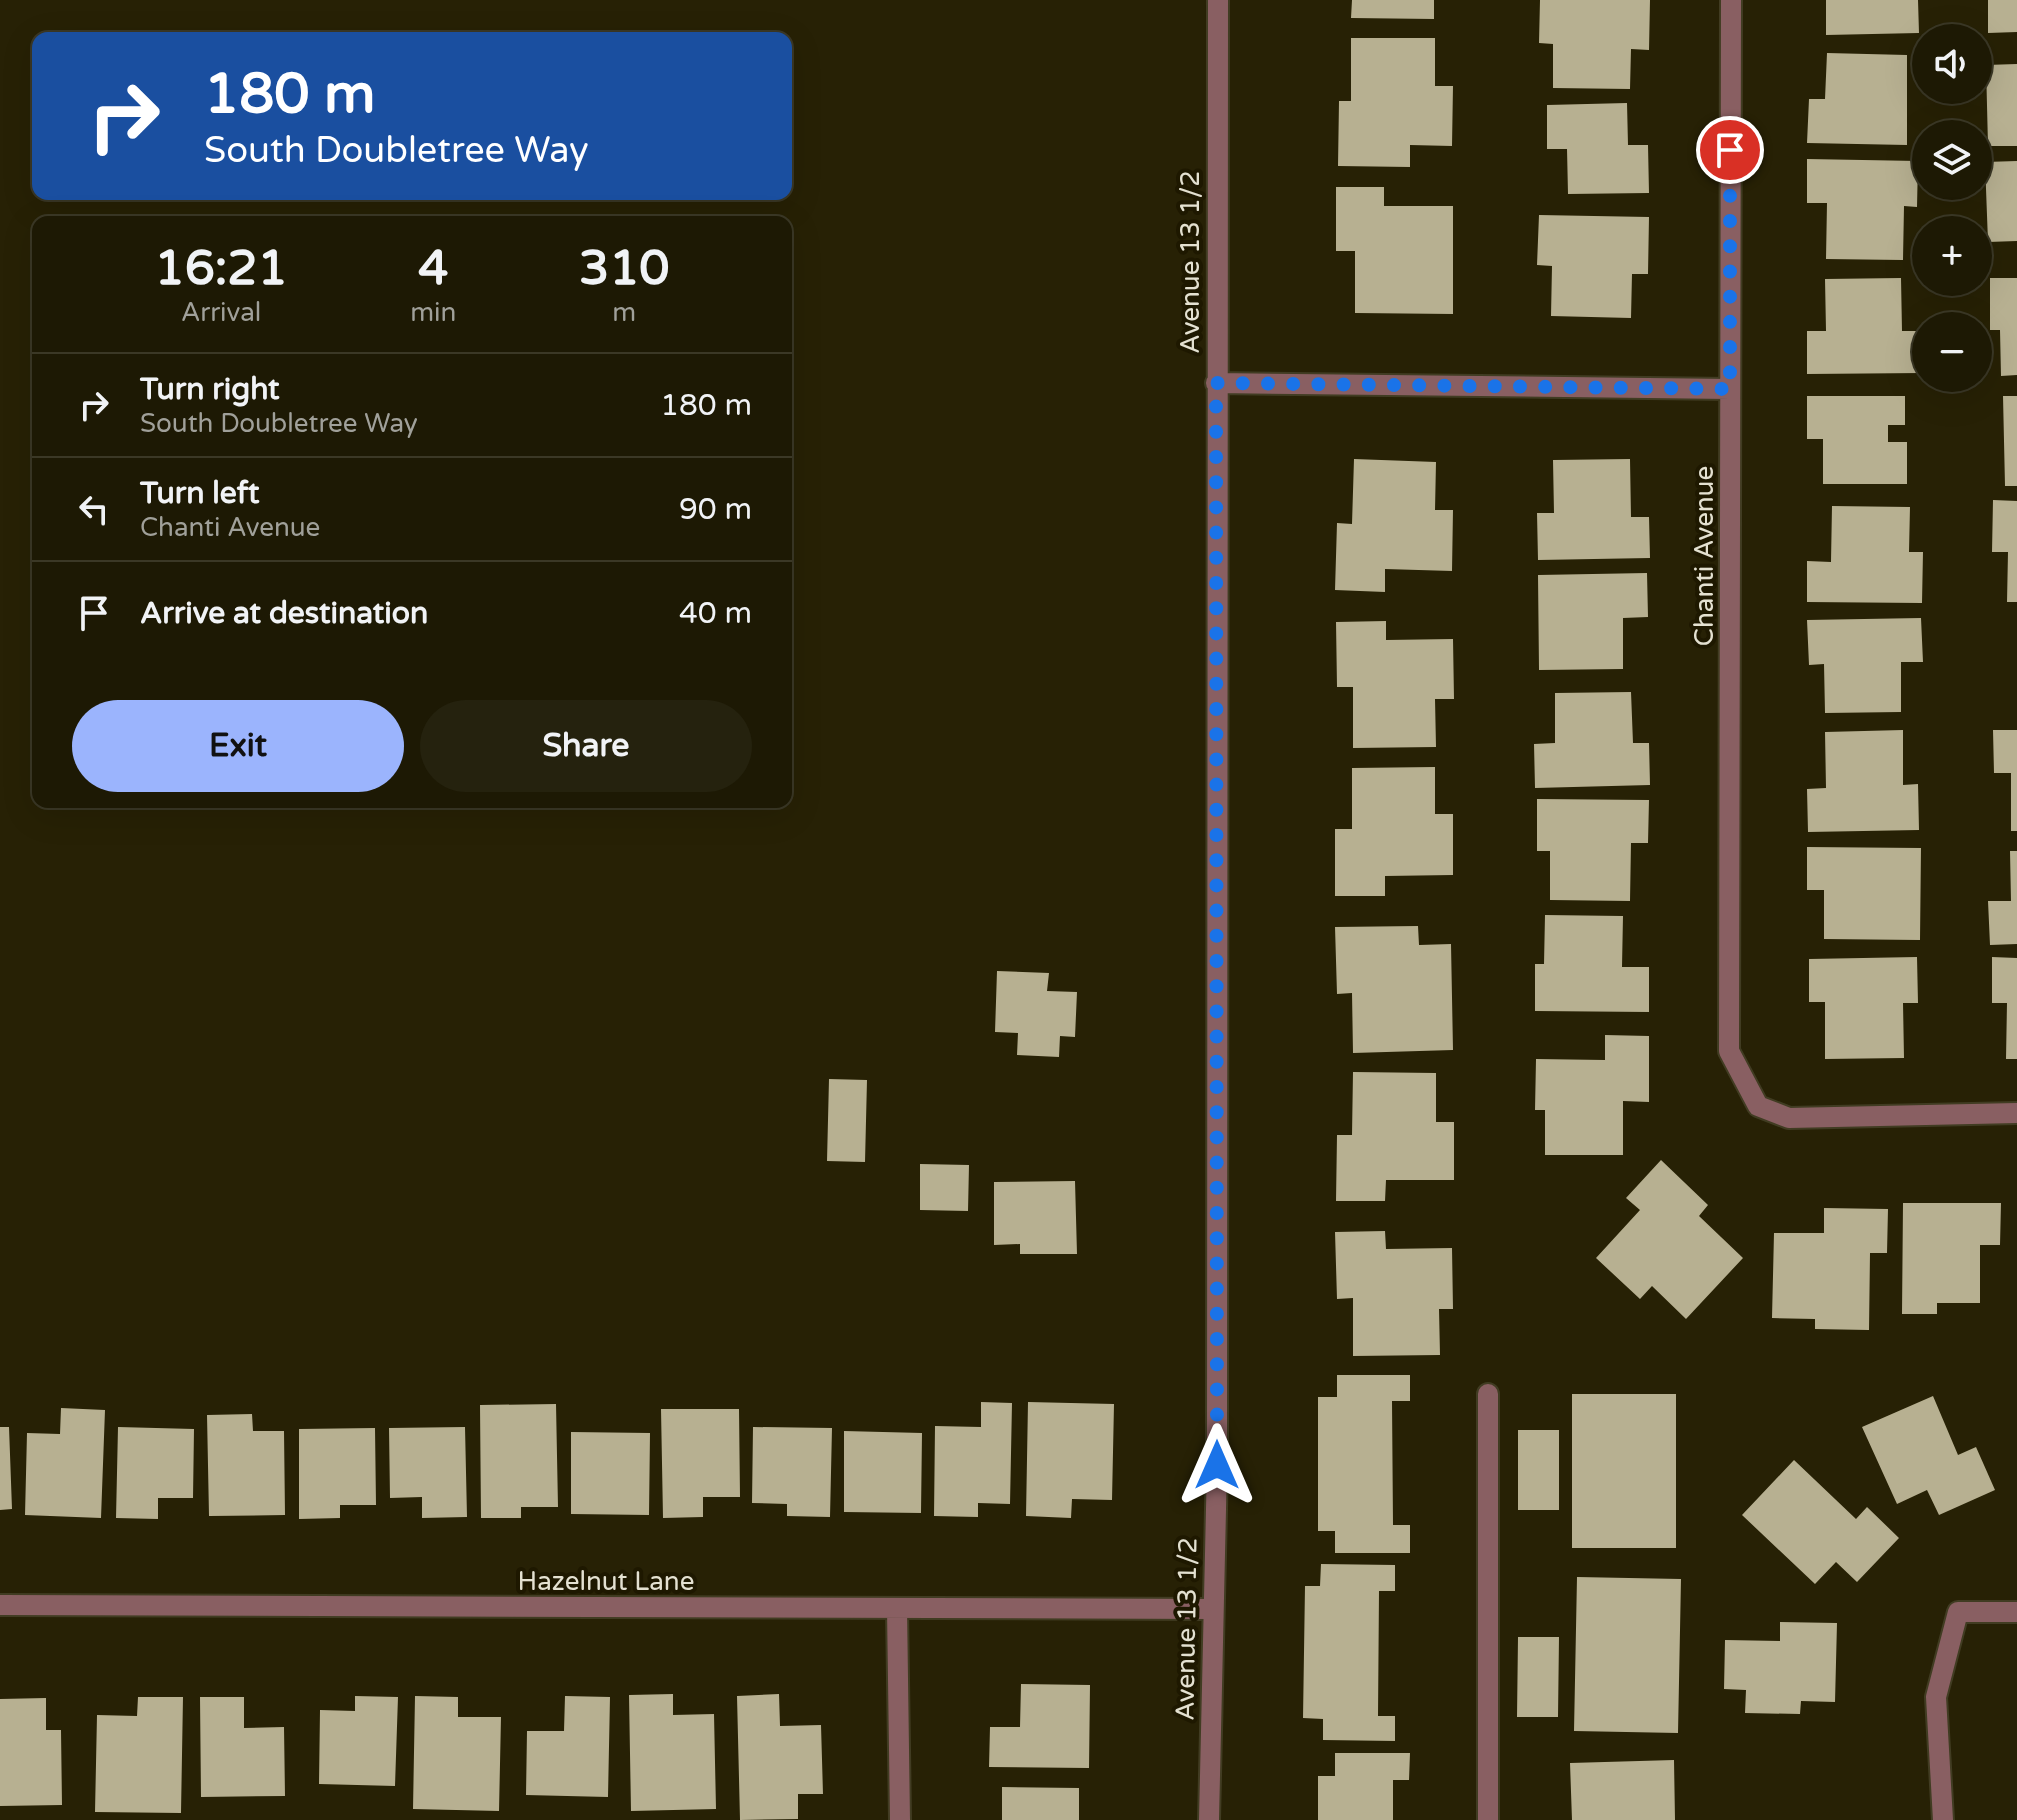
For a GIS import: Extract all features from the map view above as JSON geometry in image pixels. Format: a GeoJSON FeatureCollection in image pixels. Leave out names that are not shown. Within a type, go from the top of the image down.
{"type":"FeatureCollection","features":[{"type":"Feature","properties":{"kind":"street","name":"Avenue 13 1/2"},"geometry":{"type":"LineString","coordinates":[[1209,1820],[1217,1465],[1218,0]]}},
{"type":"Feature","properties":{"kind":"street","name":"Chanti Avenue"},"geometry":{"type":"LineString","coordinates":[[1731,0],[1729,1051],[1758,1106],[1789,1118],[2017,1113]]}},
{"type":"Feature","properties":{"kind":"street"},"geometry":{"type":"LineString","coordinates":[[1216,383],[1730,389]]}},
{"type":"Feature","properties":{"kind":"street"},"geometry":{"type":"LineString","coordinates":[[1488,1394],[1488,1820]]}},
{"type":"Feature","properties":{"kind":"street","name":"Hazelnut Lane"},"geometry":{"type":"LineString","coordinates":[[0,1605],[1212,1609]]}},
{"type":"Feature","properties":{"kind":"street"},"geometry":{"type":"LineString","coordinates":[[897,1608],[900,1820]]}},
{"type":"Feature","properties":{"kind":"street"},"geometry":{"type":"LineString","coordinates":[[1943,1820],[1936,1697],[1958,1612],[2017,1612]]}},
{"type":"Feature","properties":{"kind":"building"},"geometry":{"type":"Polygon","coordinates":[[[1352,0],[1434,0],[1434,19],[1351,18],[1352,0]]]}},
{"type":"Feature","properties":{"kind":"building"},"geometry":{"type":"Polygon","coordinates":[[[1540,0],[1650,0],[1649,50],[1631,49],[1630,89],[1553,88],[1553,44],[1539,43],[1540,0]]]}},
{"type":"Feature","properties":{"kind":"building"},"geometry":{"type":"Polygon","coordinates":[[[1826,0],[1918,0],[1919,24],[1912,24],[1912,33],[1826,35],[1826,0]]]}},
{"type":"Feature","properties":{"kind":"building"},"geometry":{"type":"Polygon","coordinates":[[[1988,0],[2017,0],[2017,32],[1992,33],[1992,24],[1988,24],[1988,0]]]}},
{"type":"Feature","properties":{"kind":"building"},"geometry":{"type":"Polygon","coordinates":[[[1351,38],[1435,38],[1435,86],[1453,86],[1452,146],[1410,145],[1410,167],[1338,166],[1339,101],[1351,101],[1351,38]]]}},
{"type":"Feature","properties":{"kind":"building"},"geometry":{"type":"Polygon","coordinates":[[[1827,53],[1907,55],[1907,145],[1807,143],[1809,99],[1825,99],[1827,53]]]}},
{"type":"Feature","properties":{"kind":"building"},"geometry":{"type":"Polygon","coordinates":[[[2017,64],[2017,146],[1992,146],[1992,120],[1987,120],[1987,104],[1992,104],[1992,65],[2017,64]]]}},
{"type":"Feature","properties":{"kind":"building"},"geometry":{"type":"Polygon","coordinates":[[[1627,103],[1628,145],[1648,145],[1649,193],[1568,194],[1567,149],[1547,149],[1547,105],[1627,103]]]}},
{"type":"Feature","properties":{"kind":"building"},"geometry":{"type":"Polygon","coordinates":[[[1807,159],[1912,161],[1912,200],[1917,200],[1917,207],[1904,206],[1903,260],[1826,259],[1827,203],[1807,203],[1807,159]]]}},
{"type":"Feature","properties":{"kind":"building"},"geometry":{"type":"Polygon","coordinates":[[[2017,161],[2017,241],[1992,242],[1992,216],[1987,216],[1986,200],[1992,200],[1992,162],[2017,161]]]}},
{"type":"Feature","properties":{"kind":"building"},"geometry":{"type":"Polygon","coordinates":[[[1336,187],[1384,187],[1384,206],[1453,206],[1453,314],[1355,313],[1355,251],[1336,251],[1336,187]]]}},
{"type":"Feature","properties":{"kind":"building"},"geometry":{"type":"Polygon","coordinates":[[[1539,215],[1649,217],[1648,274],[1632,274],[1631,318],[1551,316],[1552,266],[1537,265],[1539,215]]]}},
{"type":"Feature","properties":{"kind":"building"},"geometry":{"type":"Polygon","coordinates":[[[1901,278],[1902,331],[1912,331],[1912,373],[1807,374],[1807,331],[1826,331],[1825,279],[1901,278]]]}},
{"type":"Feature","properties":{"kind":"building"},"geometry":{"type":"Polygon","coordinates":[[[1992,278],[2017,278],[2017,375],[2001,376],[2000,330],[1992,330],[1992,278]]]}},
{"type":"Feature","properties":{"kind":"building"},"geometry":{"type":"Polygon","coordinates":[[[1807,396],[1905,396],[1905,425],[1888,425],[1888,442],[1907,442],[1907,484],[1823,484],[1823,439],[1807,439],[1807,396]]]}},
{"type":"Feature","properties":{"kind":"building"},"geometry":{"type":"Polygon","coordinates":[[[2003,396],[2017,396],[2017,486],[2005,486],[2003,396]]]}},
{"type":"Feature","properties":{"kind":"building"},"geometry":{"type":"Polygon","coordinates":[[[1354,459],[1436,462],[1435,510],[1453,510],[1452,571],[1385,569],[1385,592],[1335,590],[1337,523],[1352,524],[1354,459]]]}},
{"type":"Feature","properties":{"kind":"building"},"geometry":{"type":"Polygon","coordinates":[[[1630,459],[1631,517],[1649,517],[1650,558],[1538,560],[1537,513],[1554,513],[1553,460],[1630,459]]]}},
{"type":"Feature","properties":{"kind":"building"},"geometry":{"type":"Polygon","coordinates":[[[1993,500],[2017,501],[2017,602],[2007,602],[2008,552],[1992,552],[1993,500]]]}},
{"type":"Feature","properties":{"kind":"building"},"geometry":{"type":"Polygon","coordinates":[[[1832,506],[1910,507],[1909,552],[1923,552],[1922,603],[1807,602],[1807,561],[1831,562],[1832,506]]]}},
{"type":"Feature","properties":{"kind":"building"},"geometry":{"type":"Polygon","coordinates":[[[1647,573],[1648,617],[1623,618],[1623,669],[1539,670],[1538,575],[1647,573]]]}},
{"type":"Feature","properties":{"kind":"building"},"geometry":{"type":"Polygon","coordinates":[[[1921,618],[1923,662],[1901,662],[1901,712],[1825,713],[1824,664],[1809,665],[1807,620],[1921,618]]]}},
{"type":"Feature","properties":{"kind":"building"},"geometry":{"type":"Polygon","coordinates":[[[1386,621],[1386,640],[1453,639],[1454,699],[1435,699],[1436,747],[1353,748],[1353,687],[1337,687],[1336,622],[1386,621]]]}},
{"type":"Feature","properties":{"kind":"building"},"geometry":{"type":"Polygon","coordinates":[[[1631,692],[1633,743],[1649,743],[1650,785],[1535,788],[1534,744],[1555,743],[1555,693],[1631,692]]]}},
{"type":"Feature","properties":{"kind":"building"},"geometry":{"type":"Polygon","coordinates":[[[1903,730],[1903,785],[1918,784],[1919,830],[1808,832],[1807,789],[1826,788],[1825,732],[1903,730]]]}},
{"type":"Feature","properties":{"kind":"building"},"geometry":{"type":"Polygon","coordinates":[[[1993,730],[2017,730],[2017,831],[2011,831],[2011,773],[1994,773],[1993,730]]]}},
{"type":"Feature","properties":{"kind":"building"},"geometry":{"type":"Polygon","coordinates":[[[1435,767],[1435,814],[1453,814],[1453,875],[1385,876],[1385,896],[1335,896],[1335,829],[1352,829],[1352,768],[1435,767]]]}},
{"type":"Feature","properties":{"kind":"building"},"geometry":{"type":"Polygon","coordinates":[[[1537,799],[1649,800],[1648,843],[1631,843],[1630,901],[1550,900],[1550,851],[1537,851],[1537,799]]]}},
{"type":"Feature","properties":{"kind":"building"},"geometry":{"type":"Polygon","coordinates":[[[1807,847],[1921,848],[1920,940],[1824,939],[1824,890],[1807,890],[1807,847]]]}},
{"type":"Feature","properties":{"kind":"building"},"geometry":{"type":"Polygon","coordinates":[[[2010,851],[2017,851],[2017,944],[1990,945],[1988,901],[2011,901],[2010,851]]]}},
{"type":"Feature","properties":{"kind":"building"},"geometry":{"type":"Polygon","coordinates":[[[1545,915],[1623,916],[1622,967],[1649,967],[1649,1012],[1535,1011],[1535,964],[1544,964],[1545,915]]]}},
{"type":"Feature","properties":{"kind":"building"},"geometry":{"type":"Polygon","coordinates":[[[1418,926],[1419,945],[1451,944],[1453,1050],[1353,1053],[1352,993],[1337,994],[1335,927],[1418,926]]]}},
{"type":"Feature","properties":{"kind":"building"},"geometry":{"type":"Polygon","coordinates":[[[1917,957],[1918,1003],[1903,1003],[1904,1058],[1825,1059],[1825,1002],[1809,1002],[1809,959],[1917,957]]]}},
{"type":"Feature","properties":{"kind":"building"},"geometry":{"type":"Polygon","coordinates":[[[1992,957],[2017,958],[2017,1059],[2006,1059],[2007,1003],[1992,1003],[1992,957]]]}},
{"type":"Feature","properties":{"kind":"building"},"geometry":{"type":"Polygon","coordinates":[[[997,971],[1049,973],[1047,991],[1077,992],[1075,1037],[1060,1036],[1059,1057],[1017,1055],[1018,1033],[995,1032],[997,971]]]}},
{"type":"Feature","properties":{"kind":"building"},"geometry":{"type":"Polygon","coordinates":[[[1605,1035],[1649,1036],[1649,1102],[1623,1101],[1623,1155],[1545,1155],[1545,1110],[1535,1110],[1536,1059],[1605,1060],[1605,1035]]]}},
{"type":"Feature","properties":{"kind":"building"},"geometry":{"type":"Polygon","coordinates":[[[1353,1072],[1436,1073],[1436,1122],[1454,1122],[1454,1180],[1386,1180],[1385,1201],[1336,1201],[1337,1135],[1352,1135],[1353,1072]]]}},
{"type":"Feature","properties":{"kind":"building"},"geometry":{"type":"Polygon","coordinates":[[[829,1079],[867,1080],[865,1162],[827,1161],[829,1079]]]}},
{"type":"Feature","properties":{"kind":"building"},"geometry":{"type":"Polygon","coordinates":[[[1661,1160],[1708,1205],[1699,1216],[1743,1258],[1686,1319],[1652,1286],[1640,1299],[1596,1258],[1640,1210],[1626,1198],[1661,1160]]]}},
{"type":"Feature","properties":{"kind":"building"},"geometry":{"type":"Polygon","coordinates":[[[920,1164],[969,1165],[968,1211],[920,1210],[920,1164]]]}},
{"type":"Feature","properties":{"kind":"building"},"geometry":{"type":"Polygon","coordinates":[[[1075,1181],[1077,1254],[1020,1254],[1020,1244],[994,1245],[994,1182],[1075,1181]]]}},
{"type":"Feature","properties":{"kind":"building"},"geometry":{"type":"Polygon","coordinates":[[[1903,1203],[2001,1203],[2000,1245],[1980,1245],[1980,1303],[1937,1303],[1937,1314],[1902,1314],[1903,1203]]]}},
{"type":"Feature","properties":{"kind":"building"},"geometry":{"type":"Polygon","coordinates":[[[1824,1208],[1888,1209],[1887,1253],[1870,1253],[1869,1330],[1815,1329],[1815,1319],[1772,1318],[1774,1233],[1824,1233],[1824,1208]]]}},
{"type":"Feature","properties":{"kind":"building"},"geometry":{"type":"Polygon","coordinates":[[[1385,1231],[1386,1249],[1452,1248],[1453,1309],[1439,1309],[1440,1355],[1353,1356],[1353,1298],[1337,1299],[1335,1232],[1385,1231]]]}},
{"type":"Feature","properties":{"kind":"building"},"geometry":{"type":"Polygon","coordinates":[[[1337,1375],[1410,1375],[1410,1401],[1392,1401],[1393,1525],[1410,1525],[1410,1553],[1335,1553],[1335,1531],[1318,1531],[1318,1397],[1337,1397],[1337,1375]]]}},
{"type":"Feature","properties":{"kind":"building"},"geometry":{"type":"Polygon","coordinates":[[[1572,1394],[1676,1394],[1676,1548],[1572,1548],[1572,1394]]]}},
{"type":"Feature","properties":{"kind":"building"},"geometry":{"type":"Polygon","coordinates":[[[1933,1396],[1958,1455],[1976,1447],[1995,1490],[1939,1515],[1927,1490],[1897,1504],[1862,1427],[1933,1396]]]}},
{"type":"Feature","properties":{"kind":"building"},"geometry":{"type":"Polygon","coordinates":[[[981,1402],[1012,1403],[1010,1504],[978,1503],[978,1517],[934,1516],[935,1426],[981,1427],[981,1402]]]}},
{"type":"Feature","properties":{"kind":"building"},"geometry":{"type":"Polygon","coordinates":[[[1028,1402],[1114,1404],[1112,1500],[1072,1499],[1071,1518],[1026,1516],[1028,1402]]]}},
{"type":"Feature","properties":{"kind":"building"},"geometry":{"type":"Polygon","coordinates":[[[556,1404],[558,1507],[521,1507],[521,1518],[481,1518],[480,1405],[556,1404]]]}},
{"type":"Feature","properties":{"kind":"building"},"geometry":{"type":"Polygon","coordinates":[[[61,1408],[105,1410],[101,1518],[25,1515],[27,1433],[60,1434],[61,1408]]]}},
{"type":"Feature","properties":{"kind":"building"},"geometry":{"type":"Polygon","coordinates":[[[661,1409],[739,1409],[740,1497],[703,1497],[703,1517],[663,1518],[661,1409]]]}},
{"type":"Feature","properties":{"kind":"building"},"geometry":{"type":"Polygon","coordinates":[[[252,1414],[253,1431],[284,1431],[285,1515],[209,1516],[207,1415],[252,1414]]]}},
{"type":"Feature","properties":{"kind":"building"},"geometry":{"type":"Polygon","coordinates":[[[0,1427],[9,1427],[12,1509],[0,1510],[0,1427]]]}},
{"type":"Feature","properties":{"kind":"building"},"geometry":{"type":"Polygon","coordinates":[[[118,1427],[194,1429],[193,1498],[158,1498],[158,1519],[116,1518],[118,1427]]]}},
{"type":"Feature","properties":{"kind":"building"},"geometry":{"type":"Polygon","coordinates":[[[465,1427],[467,1517],[422,1518],[422,1497],[390,1498],[389,1428],[465,1427]]]}},
{"type":"Feature","properties":{"kind":"building"},"geometry":{"type":"Polygon","coordinates":[[[753,1427],[832,1428],[830,1517],[787,1516],[787,1504],[752,1503],[753,1427]]]}},
{"type":"Feature","properties":{"kind":"building"},"geometry":{"type":"Polygon","coordinates":[[[375,1428],[376,1505],[340,1505],[340,1518],[299,1519],[299,1429],[375,1428]]]}},
{"type":"Feature","properties":{"kind":"building"},"geometry":{"type":"Polygon","coordinates":[[[1518,1430],[1559,1430],[1559,1510],[1518,1510],[1518,1430]]]}},
{"type":"Feature","properties":{"kind":"building"},"geometry":{"type":"Polygon","coordinates":[[[844,1431],[922,1433],[921,1513],[844,1512],[844,1431]]]}},
{"type":"Feature","properties":{"kind":"building"},"geometry":{"type":"Polygon","coordinates":[[[571,1432],[650,1433],[649,1515],[571,1514],[571,1432]]]}},
{"type":"Feature","properties":{"kind":"building"},"geometry":{"type":"Polygon","coordinates":[[[1794,1460],[1856,1519],[1867,1507],[1899,1538],[1857,1582],[1836,1562],[1815,1584],[1742,1515],[1794,1460]]]}},
{"type":"Feature","properties":{"kind":"building"},"geometry":{"type":"Polygon","coordinates":[[[1321,1564],[1395,1565],[1395,1591],[1379,1591],[1378,1716],[1395,1716],[1395,1741],[1323,1740],[1323,1719],[1303,1718],[1305,1586],[1320,1586],[1321,1564]]]}},
{"type":"Feature","properties":{"kind":"building"},"geometry":{"type":"Polygon","coordinates":[[[1577,1577],[1681,1579],[1678,1733],[1574,1731],[1577,1577]]]}},
{"type":"Feature","properties":{"kind":"building"},"geometry":{"type":"Polygon","coordinates":[[[1780,1622],[1837,1623],[1835,1702],[1801,1701],[1800,1714],[1745,1713],[1746,1690],[1724,1689],[1725,1640],[1780,1641],[1780,1622]]]}},
{"type":"Feature","properties":{"kind":"building"},"geometry":{"type":"Polygon","coordinates":[[[1518,1637],[1559,1637],[1558,1717],[1517,1717],[1518,1637]]]}},
{"type":"Feature","properties":{"kind":"building"},"geometry":{"type":"Polygon","coordinates":[[[1021,1684],[1090,1685],[1089,1768],[989,1767],[990,1727],[1020,1727],[1021,1684]]]}},
{"type":"Feature","properties":{"kind":"building"},"geometry":{"type":"Polygon","coordinates":[[[673,1694],[673,1715],[714,1714],[716,1809],[631,1811],[629,1695],[673,1694]]]}},
{"type":"Feature","properties":{"kind":"building"},"geometry":{"type":"Polygon","coordinates":[[[779,1694],[780,1726],[821,1725],[823,1794],[798,1794],[798,1819],[740,1820],[737,1696],[779,1694]]]}},
{"type":"Feature","properties":{"kind":"building"},"geometry":{"type":"Polygon","coordinates":[[[355,1696],[398,1697],[395,1786],[319,1784],[320,1710],[355,1711],[355,1696]]]}},
{"type":"Feature","properties":{"kind":"building"},"geometry":{"type":"Polygon","coordinates":[[[415,1696],[458,1697],[458,1717],[501,1717],[499,1811],[413,1809],[415,1696]]]}},
{"type":"Feature","properties":{"kind":"building"},"geometry":{"type":"Polygon","coordinates":[[[565,1696],[610,1697],[608,1797],[526,1795],[527,1731],[564,1731],[565,1696]]]}},
{"type":"Feature","properties":{"kind":"building"},"geometry":{"type":"Polygon","coordinates":[[[138,1697],[183,1697],[181,1813],[95,1812],[97,1715],[137,1716],[138,1697]]]}},
{"type":"Feature","properties":{"kind":"building"},"geometry":{"type":"Polygon","coordinates":[[[200,1697],[244,1697],[244,1728],[284,1727],[285,1796],[201,1797],[200,1697]]]}},
{"type":"Feature","properties":{"kind":"building"},"geometry":{"type":"Polygon","coordinates":[[[46,1698],[46,1730],[61,1730],[62,1805],[0,1806],[0,1699],[46,1698]]]}},
{"type":"Feature","properties":{"kind":"building"},"geometry":{"type":"Polygon","coordinates":[[[1335,1753],[1410,1753],[1409,1780],[1393,1780],[1393,1820],[1318,1820],[1318,1776],[1335,1776],[1335,1753]]]}},
{"type":"Feature","properties":{"kind":"building"},"geometry":{"type":"Polygon","coordinates":[[[1674,1760],[1675,1820],[1572,1820],[1570,1763],[1674,1760]]]}},
{"type":"Feature","properties":{"kind":"building"},"geometry":{"type":"Polygon","coordinates":[[[1002,1787],[1079,1788],[1079,1820],[1002,1820],[1002,1787]]]}},
{"type":"Feature","properties":{"kind":"route"},"geometry":{"type":"LineString","coordinates":[[1217,1465],[1216,383],[1730,389],[1730,150]]}}]}
